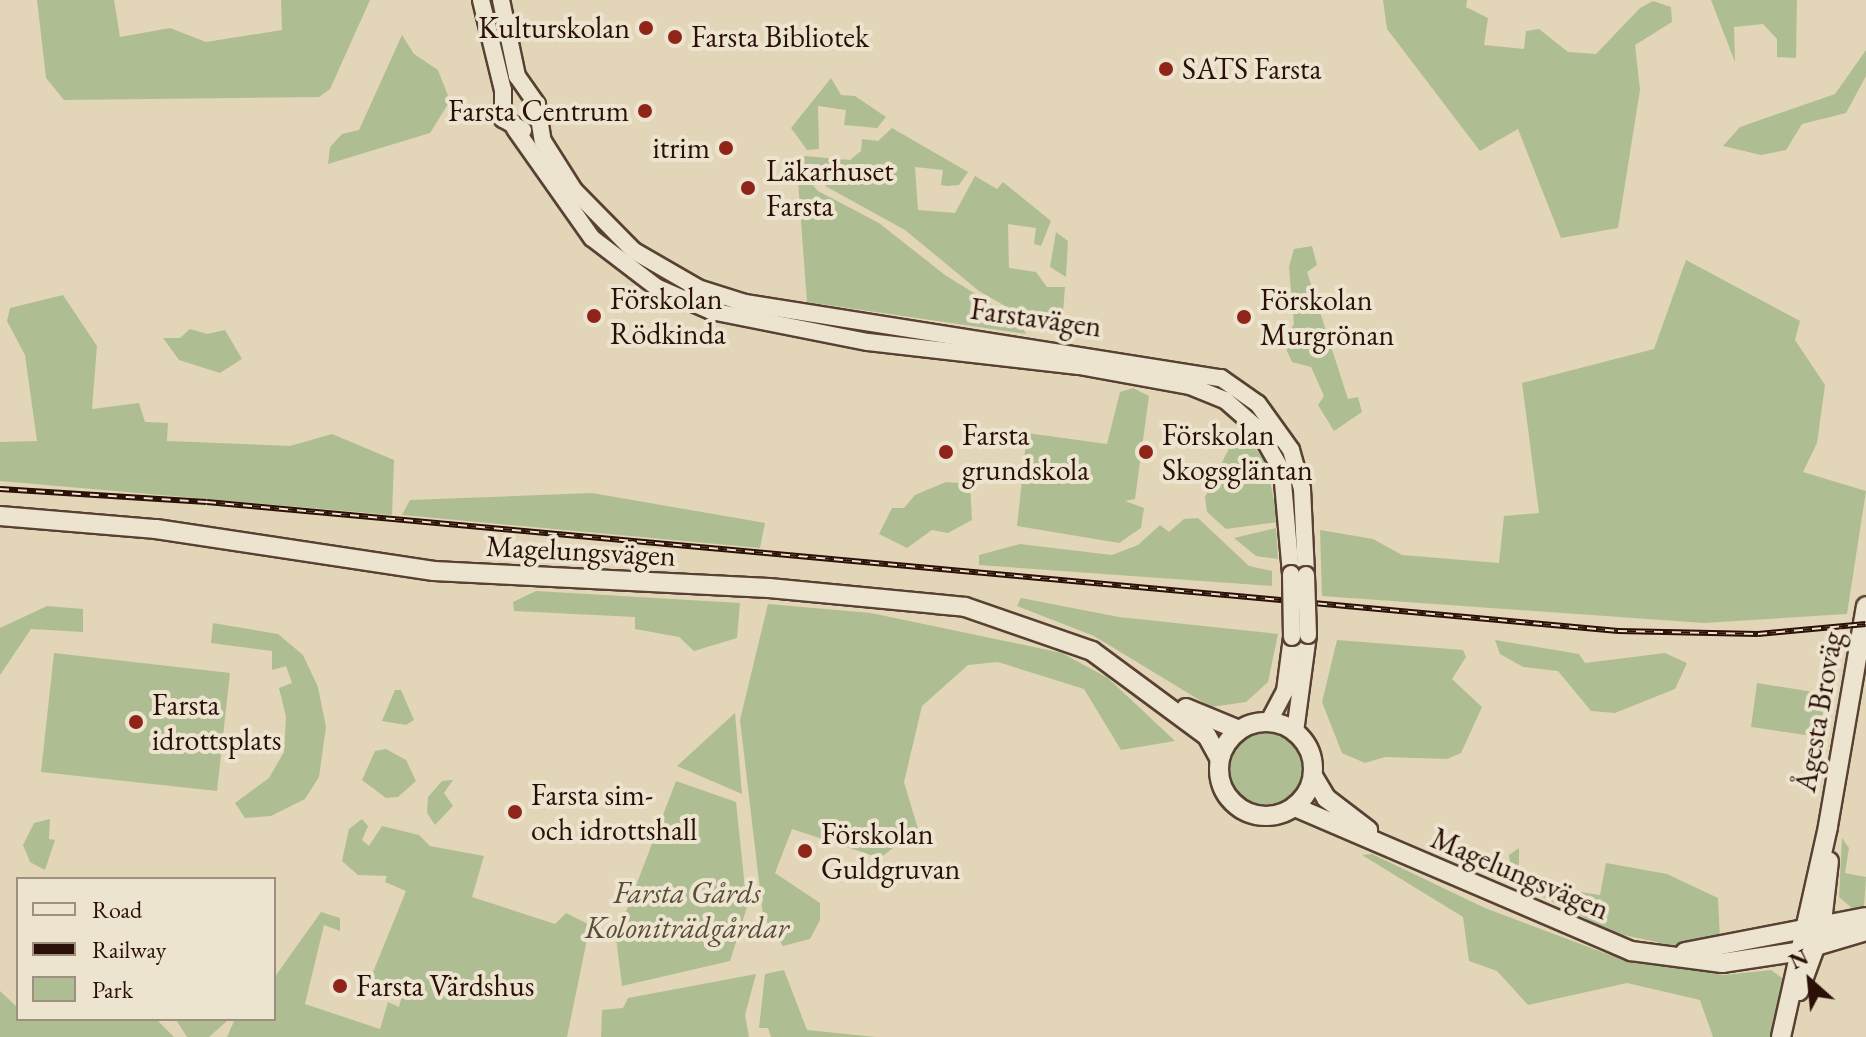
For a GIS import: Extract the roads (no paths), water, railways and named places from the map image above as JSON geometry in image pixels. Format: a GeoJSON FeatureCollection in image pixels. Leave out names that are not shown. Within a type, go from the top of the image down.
{"type":"FeatureCollection","features":[{"type":"Feature","properties":{"kind":"main road","name":"Magelungsvägen"},"geometry":{"type":"LineString","coordinates":[[0,516],[156,529],[434,571],[937,602],[1054,634],[1215,724],[1239,730]]}},
{"type":"Feature","properties":{"kind":"main road","name":"Ågesta Broväg"},"geometry":{"type":"LineString","coordinates":[[1790,1037],[1866,606]]}},
{"type":"Feature","properties":{"kind":"main road","name":"Magelungsvägen"},"geometry":{"type":"LineString","coordinates":[[1145,685],[1207,736],[1219,758]]}},
{"type":"Feature","properties":{"kind":"main road"},"geometry":{"type":"LineString","coordinates":[[1269,721],[1295,732],[1312,757],[1313,776],[1295,807],[1275,815],[1240,810],[1223,789],[1219,758],[1239,730],[1269,721]]}},
{"type":"Feature","properties":{"kind":"main road","name":"Magelungsvägen"},"geometry":{"type":"LineString","coordinates":[[1313,776],[1326,798],[1389,847]]}},
{"type":"Feature","properties":{"kind":"main road","name":"Magelungsvägen"},"geometry":{"type":"LineString","coordinates":[[1295,807],[1631,951],[1722,963],[1808,941],[1866,931]]}},
{"type":"Feature","properties":{"kind":"main road","name":"Magelungsvägen"},"geometry":{"type":"LineString","coordinates":[[1808,941],[1866,917]]}},
{"type":"Feature","properties":{"kind":"main road","name":"Ågesta Broväg"},"geometry":{"type":"LineString","coordinates":[[1781,1037],[1808,941]]}},
{"type":"Feature","properties":{"kind":"street","name":"Farstavägen"},"geometry":{"type":"LineString","coordinates":[[481,0],[505,101],[503,119],[515,129],[592,238],[656,287],[711,311],[868,342],[1079,366],[1190,386],[1225,400],[1258,429],[1282,471],[1299,574]]}},
{"type":"Feature","properties":{"kind":"street","name":"Farstavägen"},"geometry":{"type":"LineString","coordinates":[[501,0],[525,94],[537,105],[537,120],[559,170],[603,224],[653,264],[717,296],[1186,368],[1229,383],[1270,417],[1291,450],[1302,489],[1295,732]]}},
{"type":"Feature","properties":{"kind":"street"},"geometry":{"type":"LineString","coordinates":[[505,101],[525,94]]}},
{"type":"Feature","properties":{"kind":"street"},"geometry":{"type":"LineString","coordinates":[[515,129],[537,120]]}},
{"type":"Feature","properties":{"kind":"street","name":"Farstavägen"},"geometry":{"type":"LineString","coordinates":[[1269,721],[1285,691],[1300,636]]}},
{"type":"Feature","properties":{"kind":"railway"},"geometry":{"type":"LineString","coordinates":[[0,489],[207,502],[1618,631],[1758,634],[1866,624]]}},
{"type":"Feature","properties":{"kind":"place","name":"Kulturskolan"},"geometry":{"type":"Point","coordinates":[646,28]}},
{"type":"Feature","properties":{"kind":"place","name":"Farsta Bibliotek"},"geometry":{"type":"Point","coordinates":[675,37]}},
{"type":"Feature","properties":{"kind":"place","name":"SATS Farsta"},"geometry":{"type":"Point","coordinates":[1166,69]}},
{"type":"Feature","properties":{"kind":"place","name":"Farsta Centrum"},"geometry":{"type":"Point","coordinates":[645,111]}},
{"type":"Feature","properties":{"kind":"place","name":"itrim"},"geometry":{"type":"Point","coordinates":[726,148]}},
{"type":"Feature","properties":{"kind":"place","name":"Läkarhuset Farsta"},"geometry":{"type":"Point","coordinates":[748,188]}},
{"type":"Feature","properties":{"kind":"place","name":"Förskolan Rödkinda"},"geometry":{"type":"Point","coordinates":[594,316]}},
{"type":"Feature","properties":{"kind":"place","name":"Förskolan Murgrönan"},"geometry":{"type":"Point","coordinates":[1244,317]}},
{"type":"Feature","properties":{"kind":"place","name":"Farsta grundskola"},"geometry":{"type":"Point","coordinates":[946,452]}},
{"type":"Feature","properties":{"kind":"place","name":"Förskolan Skogsgläntan"},"geometry":{"type":"Point","coordinates":[1146,452]}},
{"type":"Feature","properties":{"kind":"place","name":"Farsta idrottsplats"},"geometry":{"type":"Point","coordinates":[136,722]}},
{"type":"Feature","properties":{"kind":"place","name":"Farsta sim- och idrottshall"},"geometry":{"type":"Point","coordinates":[515,812]}},
{"type":"Feature","properties":{"kind":"place","name":"Förskolan Guldgruvan"},"geometry":{"type":"Point","coordinates":[805,851]}},
{"type":"Feature","properties":{"kind":"place","name":"Farsta Värdshus"},"geometry":{"type":"Point","coordinates":[340,986]}},
{"type":"Feature","properties":{"kind":"park label","name":"Farsta Gårds Koloniträdgårdar"},"geometry":{"type":"Point","coordinates":[687,910]}}]}
